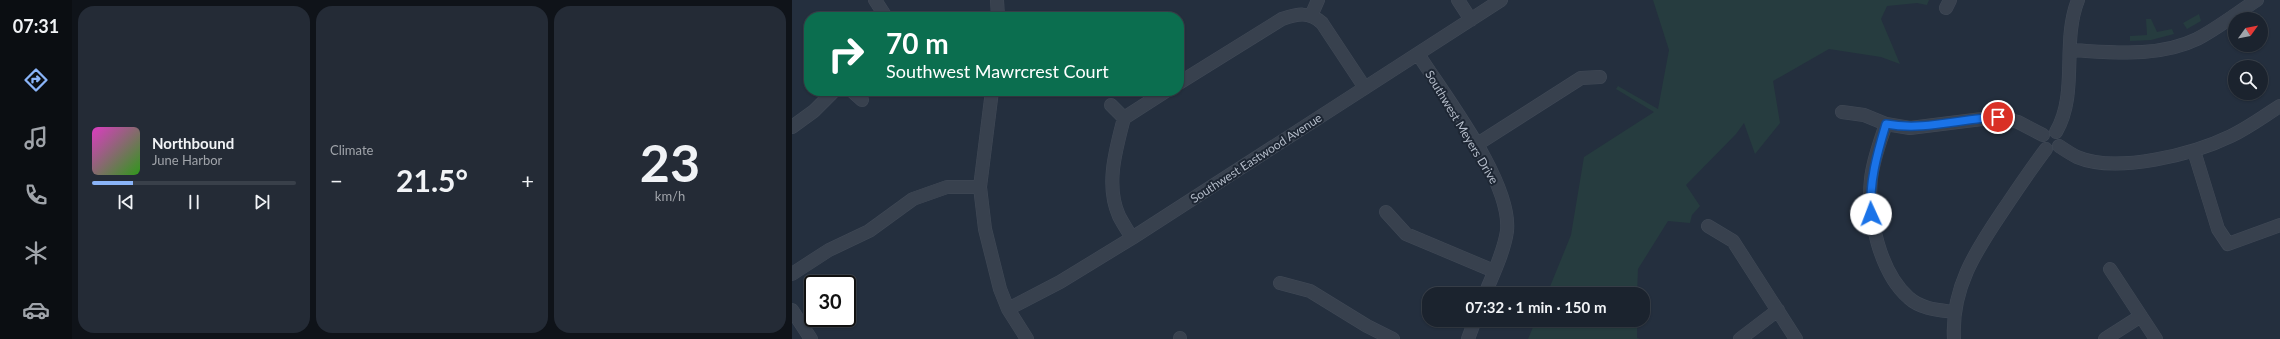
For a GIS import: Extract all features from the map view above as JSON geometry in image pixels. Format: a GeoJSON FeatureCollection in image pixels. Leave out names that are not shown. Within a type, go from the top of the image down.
{"type":"FeatureCollection","features":[{"type":"Feature","properties":{"kind":"street"},"geometry":{"type":"LineString","coordinates":[[875,0],[883,12]]}},
{"type":"Feature","properties":{"kind":"street"},"geometry":{"type":"LineString","coordinates":[[997,0],[998,12]]}},
{"type":"Feature","properties":{"kind":"street"},"geometry":{"type":"LineString","coordinates":[[1312,16],[1318,0]]}},
{"type":"Feature","properties":{"kind":"street"},"geometry":{"type":"LineString","coordinates":[[1458,0],[1471,20]]}},
{"type":"Feature","properties":{"kind":"street","name":"Southwest Eastwood Avenue"},"geometry":{"type":"LineString","coordinates":[[1008,309],[1060,282],[1132,238],[1501,0]]}},
{"type":"Feature","properties":{"kind":"street"},"geometry":{"type":"LineString","coordinates":[[2056,132],[2066,105],[2072,17],[2078,0]]}},
{"type":"Feature","properties":{"kind":"street"},"geometry":{"type":"LineString","coordinates":[[2070,50],[2135,53],[2183,44],[2198,38],[2257,0]]}},
{"type":"Feature","properties":{"kind":"street"},"geometry":{"type":"LineString","coordinates":[[1184,80],[1282,19],[1296,14],[1317,18],[1326,28],[1365,88]]}},
{"type":"Feature","properties":{"kind":"street","name":"Southwest Meyers Drive"},"geometry":{"type":"LineString","coordinates":[[1418,54],[1476,145],[1501,191],[1507,215],[1504,244],[1488,287]]}},
{"type":"Feature","properties":{"kind":"street"},"geometry":{"type":"LineString","coordinates":[[1476,145],[1581,78],[1600,77]]}},
{"type":"Feature","properties":{"kind":"street"},"geometry":{"type":"LineString","coordinates":[[792,127],[828,96]]}},
{"type":"Feature","properties":{"kind":"street"},"geometry":{"type":"LineString","coordinates":[[858,96],[862,100]]}},
{"type":"Feature","properties":{"kind":"street"},"geometry":{"type":"LineString","coordinates":[[991,96],[980,187],[988,244],[995,274],[1008,309],[1027,339]]}},
{"type":"Feature","properties":{"kind":"street"},"geometry":{"type":"LineString","coordinates":[[1132,238],[1119,216],[1114,200],[1112,182],[1116,152],[1124,118],[1158,96]]}},
{"type":"Feature","properties":{"kind":"street"},"geometry":{"type":"LineString","coordinates":[[1111,105],[1124,118]]}},
{"type":"Feature","properties":{"kind":"street"},"geometry":{"type":"LineString","coordinates":[[2059,146],[2078,157],[2116,163],[2146,161],[2194,150],[2230,136],[2280,106]]}},
{"type":"Feature","properties":{"kind":"street"},"geometry":{"type":"LineString","coordinates":[[1842,112],[1864,115],[1886,124],[1910,128],[1998,117],[2018,122],[2043,135]]}},
{"type":"Feature","properties":{"kind":"street"},"geometry":{"type":"LineString","coordinates":[[1886,124],[1873,168],[1870,196],[1871,214],[1880,250],[1900,289],[1909,298],[1920,305],[1954,312]]}},
{"type":"Feature","properties":{"kind":"street"},"geometry":{"type":"LineString","coordinates":[[2049,131],[2056,132],[2060,138],[2059,146],[2053,150],[2046,150],[2041,143],[2043,135],[2049,131]]}},
{"type":"Feature","properties":{"kind":"street"},"geometry":{"type":"LineString","coordinates":[[1954,339],[1954,312],[1962,279],[1972,258],[2046,150]]}},
{"type":"Feature","properties":{"kind":"street"},"geometry":{"type":"LineString","coordinates":[[2194,150],[2218,229],[2228,244],[2280,225]]}},
{"type":"Feature","properties":{"kind":"street"},"geometry":{"type":"LineString","coordinates":[[792,274],[829,250],[869,231],[914,199],[947,187],[980,187]]}},
{"type":"Feature","properties":{"kind":"street"},"geometry":{"type":"LineString","coordinates":[[1386,212],[1406,234],[1494,271]]}},
{"type":"Feature","properties":{"kind":"street"},"geometry":{"type":"LineString","coordinates":[[1708,226],[1733,241],[1796,339]]}},
{"type":"Feature","properties":{"kind":"street"},"geometry":{"type":"LineString","coordinates":[[2110,269],[2156,339]]}},
{"type":"Feature","properties":{"kind":"street"},"geometry":{"type":"LineString","coordinates":[[1280,283],[1310,290],[1367,326],[1393,339]]}},
{"type":"Feature","properties":{"kind":"street"},"geometry":{"type":"LineString","coordinates":[[792,310],[811,339]]}},
{"type":"Feature","properties":{"kind":"street"},"geometry":{"type":"LineString","coordinates":[[1740,339],[1778,310]]}},
{"type":"Feature","properties":{"kind":"street"},"geometry":{"type":"LineString","coordinates":[[2105,339],[2141,316]]}},
{"type":"Feature","properties":{"kind":"street"},"geometry":{"type":"LineString","coordinates":[[1468,339],[1472,327]]}},
{"type":"Feature","properties":{"kind":"green space"},"geometry":{"type":"Polygon","coordinates":[[[1653,0],[1929,0],[1927,5],[1917,3],[1887,6],[1881,19],[1900,64],[1881,57],[1829,49],[1773,81],[1780,123],[1755,154],[1744,123],[1736,134],[1686,185],[1700,206],[1692,215],[1690,223],[1668,221],[1638,269],[1637,287],[1550,287],[1571,235],[1584,157],[1654,112],[1616,89],[1618,86],[1658,109],[1669,50],[1653,0]]]}},
{"type":"Feature","properties":{"kind":"green space"},"geometry":{"type":"Polygon","coordinates":[[[2199,14],[2201,21],[2187,29],[2183,23],[2199,14]]]}},
{"type":"Feature","properties":{"kind":"green space"},"geometry":{"type":"Polygon","coordinates":[[[2146,19],[2151,19],[2157,32],[2172,29],[2174,34],[2151,40],[2130,41],[2130,36],[2147,35],[2146,19]]]}},
{"type":"Feature","properties":{"kind":"green space"},"geometry":{"type":"Polygon","coordinates":[[[1533,327],[1637,327],[1637,338],[1640,339],[1528,339],[1533,327]]]}},
{"type":"Feature","properties":{"kind":"route"},"geometry":{"type":"LineString","coordinates":[[1871,214],[1870,196],[1873,168],[1886,124],[1910,128],[1998,117]]}}]}
